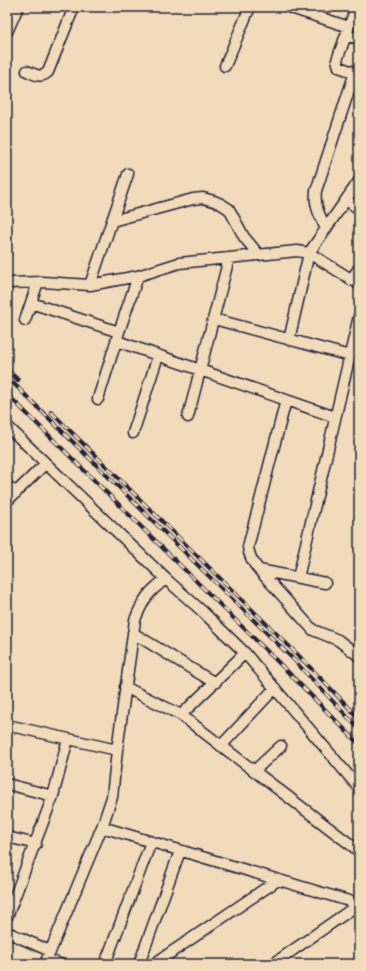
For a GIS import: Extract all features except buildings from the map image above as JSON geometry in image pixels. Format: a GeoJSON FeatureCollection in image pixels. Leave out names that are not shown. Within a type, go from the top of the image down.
{"type":"FeatureCollection","features":[{"type":"Feature","properties":{"kind":"street"},"geometry":{"type":"LineString","coordinates":[[7,32],[18,7]]}},
{"type":"Feature","properties":{"kind":"street"},"geometry":{"type":"LineString","coordinates":[[27,71],[40,76],[45,75],[48,72],[74,7]]}},
{"type":"Feature","properties":{"kind":"street"},"geometry":{"type":"LineString","coordinates":[[225,66],[250,7]]}},
{"type":"Feature","properties":{"kind":"street"},"geometry":{"type":"LineString","coordinates":[[288,7],[347,31],[359,39]]}},
{"type":"Feature","properties":{"kind":"street"},"geometry":{"type":"LineString","coordinates":[[326,229],[316,210],[316,192],[355,87],[357,73],[339,67],[337,60],[354,13],[357,9],[359,9]]}},
{"type":"Feature","properties":{"kind":"street"},"geometry":{"type":"LineString","coordinates":[[90,285],[128,174]]}},
{"type":"Feature","properties":{"kind":"street"},"geometry":{"type":"LineString","coordinates":[[289,340],[309,253],[359,181]]}},
{"type":"Feature","properties":{"kind":"street"},"geometry":{"type":"LineString","coordinates":[[112,221],[193,199],[204,198],[221,204],[229,209],[244,237],[258,255]]}},
{"type":"Feature","properties":{"kind":"street"},"geometry":{"type":"LineString","coordinates":[[346,200],[359,208]]}},
{"type":"Feature","properties":{"kind":"street"},"geometry":{"type":"LineString","coordinates":[[7,283],[38,282],[90,285],[138,276],[179,264],[297,251],[309,253],[355,282],[359,268]]}},
{"type":"Feature","properties":{"kind":"street"},"geometry":{"type":"LineString","coordinates":[[188,417],[229,258]]}},
{"type":"Feature","properties":{"kind":"street"},"geometry":{"type":"LineString","coordinates":[[98,399],[138,276]]}},
{"type":"Feature","properties":{"kind":"street"},"geometry":{"type":"LineString","coordinates":[[25,320],[38,282]]}},
{"type":"Feature","properties":{"kind":"street"},"geometry":{"type":"LineString","coordinates":[[31,303],[118,337],[158,356],[335,417]]}},
{"type":"Feature","properties":{"kind":"street"},"geometry":{"type":"LineString","coordinates":[[298,578],[359,316]]}},
{"type":"Feature","properties":{"kind":"street"},"geometry":{"type":"LineString","coordinates":[[214,319],[350,356]]}},
{"type":"Feature","properties":{"kind":"street"},"geometry":{"type":"LineString","coordinates":[[133,433],[158,356]]}},
{"type":"Feature","properties":{"kind":"street"},"geometry":{"type":"LineString","coordinates":[[286,400],[248,548],[250,558],[258,570],[313,630],[338,640],[359,656]]}},
{"type":"Feature","properties":{"kind":"street"},"geometry":{"type":"LineString","coordinates":[[7,426],[45,464],[204,612],[245,654],[359,788]]}},
{"type":"Feature","properties":{"kind":"street"},"geometry":{"type":"LineString","coordinates":[[7,501],[45,464]]}},
{"type":"Feature","properties":{"kind":"street"},"geometry":{"type":"LineString","coordinates":[[7,485],[16,493]]}},
{"type":"Feature","properties":{"kind":"street"},"geometry":{"type":"LineString","coordinates":[[258,570],[325,583]]}},
{"type":"Feature","properties":{"kind":"street"},"geometry":{"type":"LineString","coordinates":[[48,958],[102,827],[112,797],[125,687],[135,620],[142,603],[153,588],[166,578]]}},
{"type":"Feature","properties":{"kind":"street"},"geometry":{"type":"LineString","coordinates":[[133,633],[215,683]]}},
{"type":"Feature","properties":{"kind":"street"},"geometry":{"type":"LineString","coordinates":[[181,716],[245,654]]}},
{"type":"Feature","properties":{"kind":"street"},"geometry":{"type":"LineString","coordinates":[[125,687],[181,716],[359,850]]}},
{"type":"Feature","properties":{"kind":"street"},"geometry":{"type":"LineString","coordinates":[[221,746],[275,688]]}},
{"type":"Feature","properties":{"kind":"street"},"geometry":{"type":"LineString","coordinates":[[7,725],[117,750]]}},
{"type":"Feature","properties":{"kind":"street"},"geometry":{"type":"LineString","coordinates":[[7,917],[11,895],[36,844],[53,796],[68,739]]}},
{"type":"Feature","properties":{"kind":"street"},"geometry":{"type":"LineString","coordinates":[[254,771],[280,746]]}},
{"type":"Feature","properties":{"kind":"street"},"geometry":{"type":"LineString","coordinates":[[7,784],[53,796]]}},
{"type":"Feature","properties":{"kind":"street"},"geometry":{"type":"LineString","coordinates":[[102,827],[359,904]]}},
{"type":"Feature","properties":{"kind":"street"},"geometry":{"type":"LineString","coordinates":[[7,837],[36,844]]}},
{"type":"Feature","properties":{"kind":"street"},"geometry":{"type":"LineString","coordinates":[[105,964],[151,842]]}},
{"type":"Feature","properties":{"kind":"street"},"geometry":{"type":"LineString","coordinates":[[139,964],[180,851]]}},
{"type":"Feature","properties":{"kind":"street"},"geometry":{"type":"LineString","coordinates":[[154,964],[278,880]]}},
{"type":"Feature","properties":{"kind":"street"},"geometry":{"type":"LineString","coordinates":[[273,964],[359,904]]}},
{"type":"Feature","properties":{"kind":"street"},"geometry":{"type":"LineString","coordinates":[[7,932],[60,964]]}},
{"type":"Feature","properties":{"kind":"railway"},"geometry":{"type":"LineString","coordinates":[[7,369],[18,380]]}},
{"type":"Feature","properties":{"kind":"railway"},"geometry":{"type":"LineString","coordinates":[[7,377],[292,658],[359,729]]}},
{"type":"Feature","properties":{"kind":"railway"},"geometry":{"type":"LineString","coordinates":[[7,394],[359,744]]}},
{"type":"Feature","properties":{"kind":"railway"},"geometry":{"type":"LineString","coordinates":[[51,412],[297,654],[359,718]]}}]}
